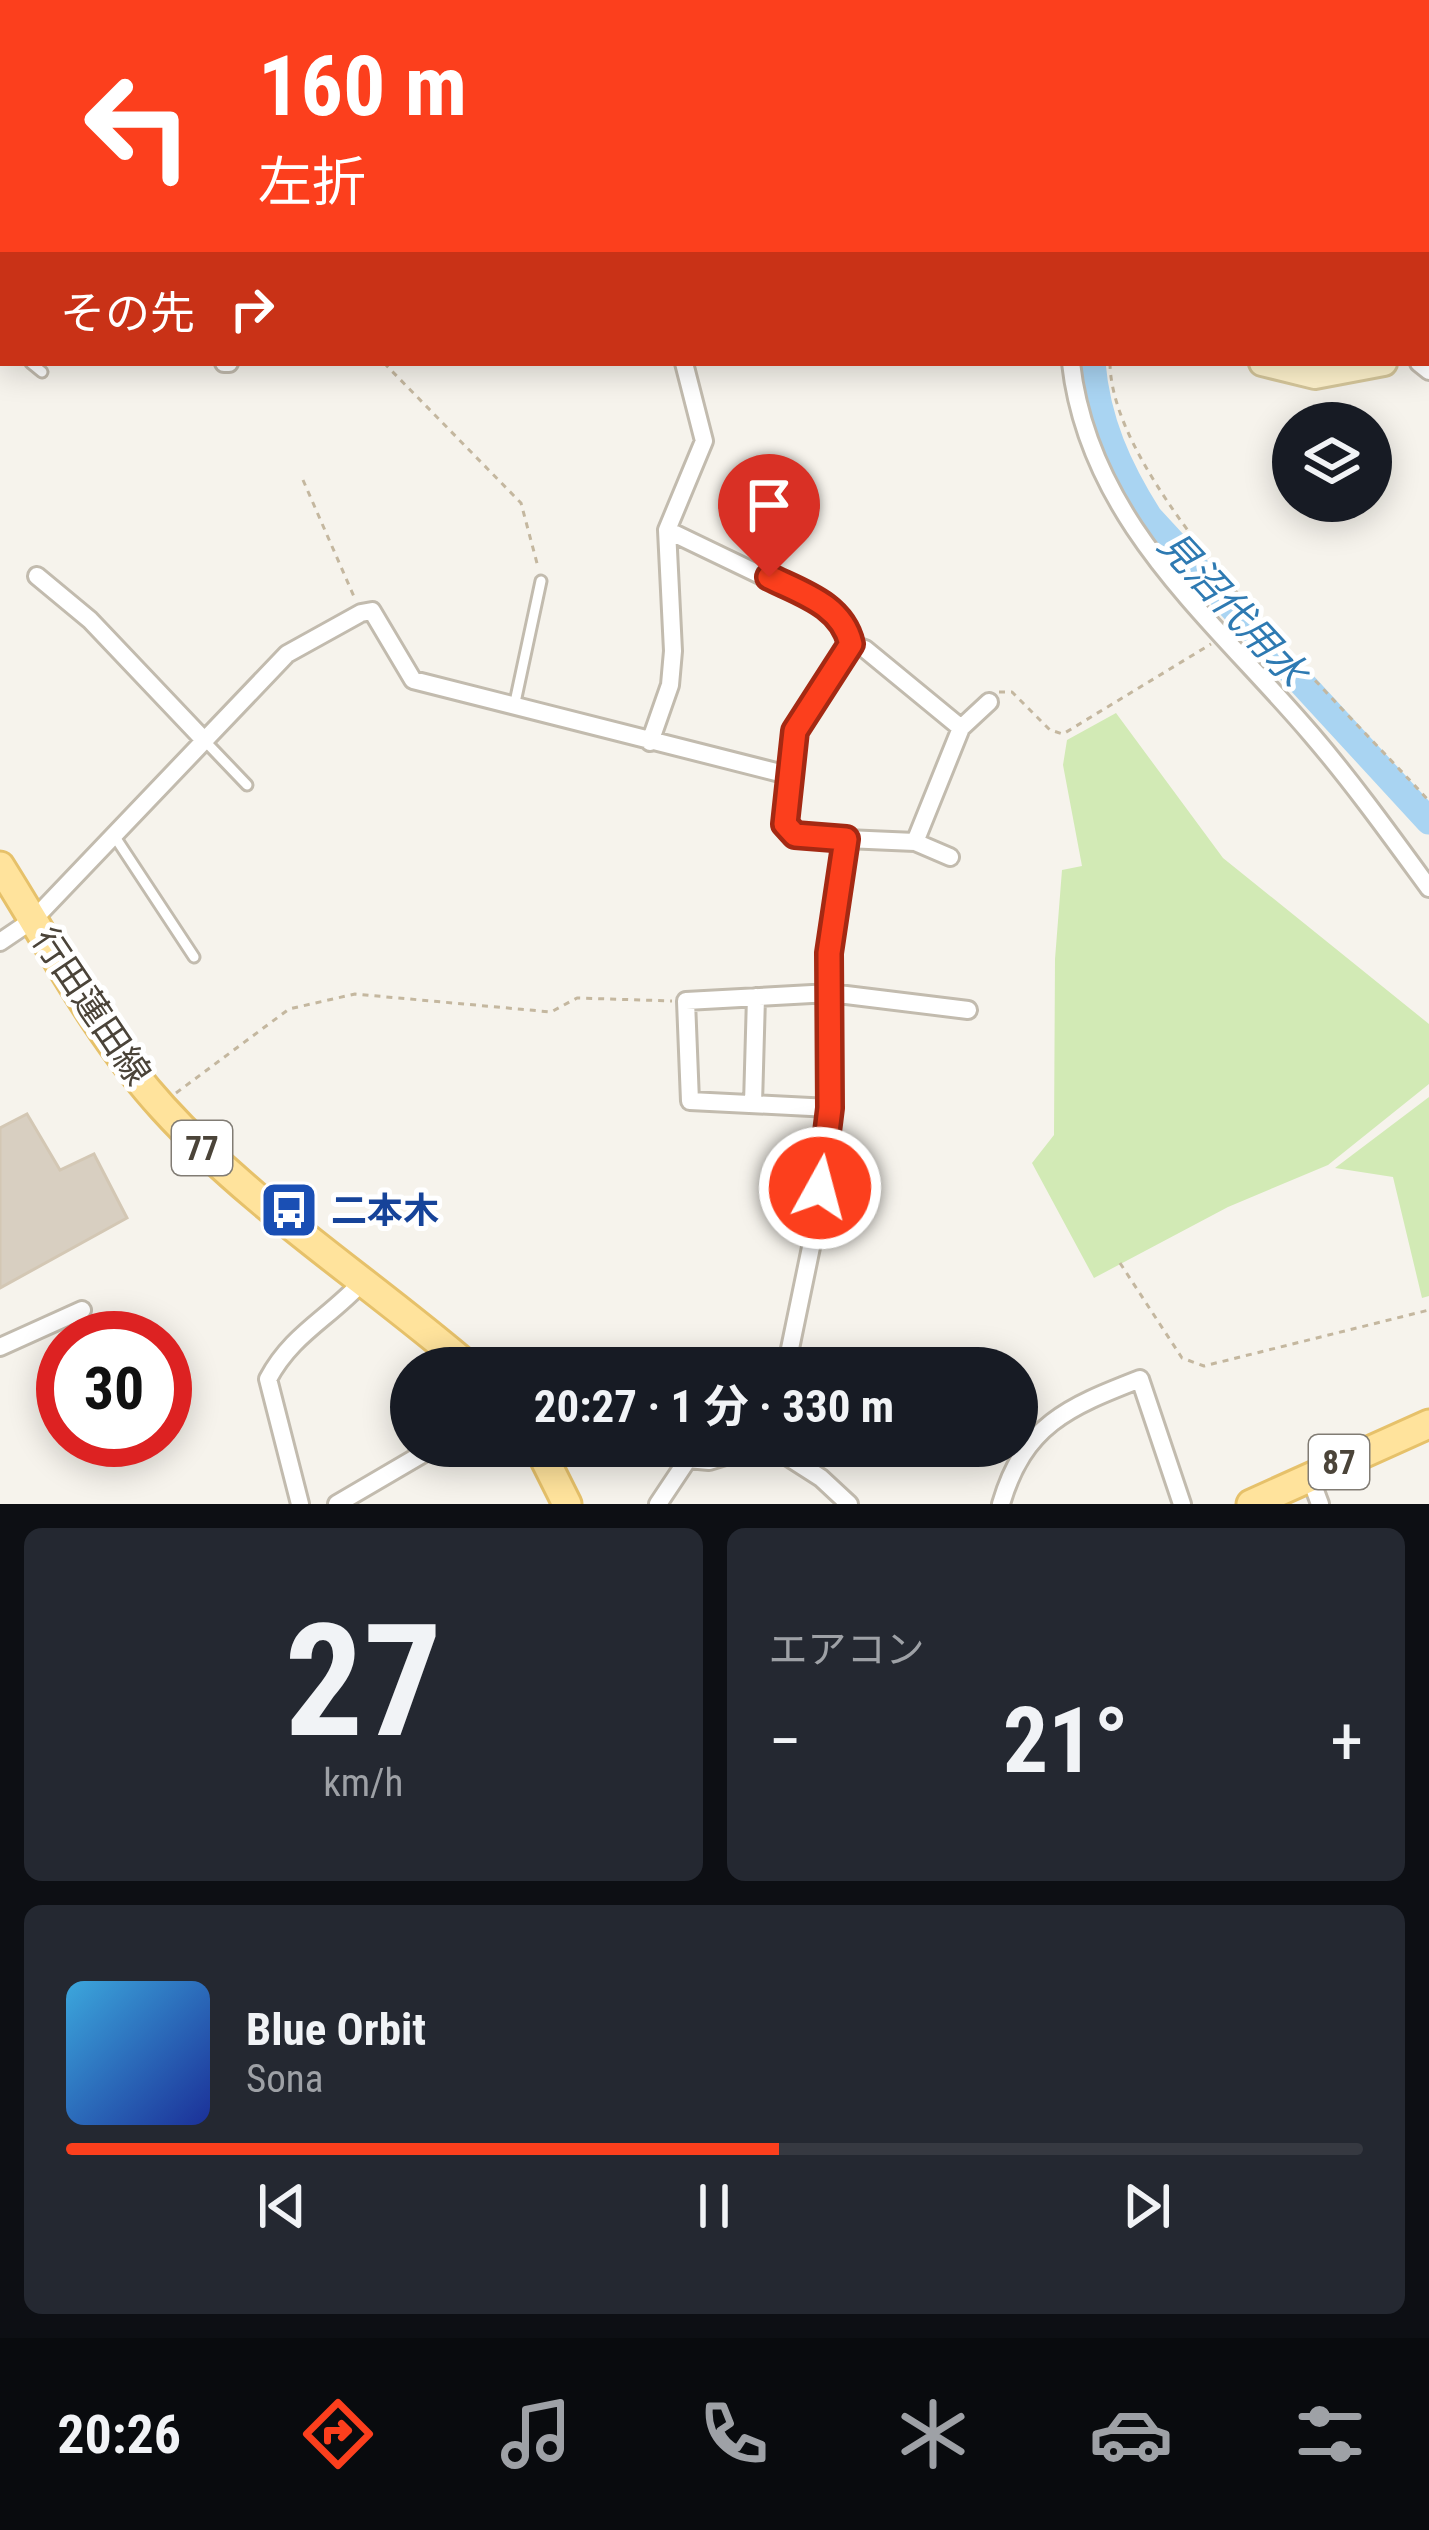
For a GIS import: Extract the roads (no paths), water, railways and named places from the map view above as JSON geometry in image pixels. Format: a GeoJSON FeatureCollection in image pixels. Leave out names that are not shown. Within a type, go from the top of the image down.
{"type":"FeatureCollection","features":[{"type":"Feature","properties":{"kind":"main road","name":"行田蓮田線"},"geometry":{"type":"LineString","coordinates":[[0,866],[109,1038],[161,1106],[221,1166],[444,1347]]}},
{"type":"Feature","properties":{"kind":"main road","name":"87"},"geometry":{"type":"LineString","coordinates":[[1251,1504],[1429,1424]]}},
{"type":"Feature","properties":{"kind":"main road"},"geometry":{"type":"LineString","coordinates":[[548,1467],[567,1504]]}},
{"type":"Feature","properties":{"kind":"street"},"geometry":{"type":"LineString","coordinates":[[650,742],[670,685],[673,652],[667,530],[704,441],[685,366]]}},
{"type":"Feature","properties":{"kind":"street"},"geometry":{"type":"LineString","coordinates":[[1072,366],[1095,455],[1121,514],[1154,562],[1313,736],[1429,888]]}},
{"type":"Feature","properties":{"kind":"street"},"geometry":{"type":"LineString","coordinates":[[1274,366],[1315,376],[1368,366]]}},
{"type":"Feature","properties":{"kind":"street"},"geometry":{"type":"LineString","coordinates":[[667,530],[832,609],[848,627],[851,644],[804,710],[788,776],[785,824],[795,835],[915,842],[950,857]]}},
{"type":"Feature","properties":{"kind":"street"},"geometry":{"type":"LineString","coordinates":[[37,576],[89,620],[203,739]]}},
{"type":"Feature","properties":{"kind":"street"},"geometry":{"type":"LineString","coordinates":[[0,942],[34,920],[287,654],[361,613],[372,611],[413,680],[788,776]]}},
{"type":"Feature","properties":{"kind":"street"},"geometry":{"type":"LineString","coordinates":[[851,644],[865,649],[961,728]]}},
{"type":"Feature","properties":{"kind":"street"},"geometry":{"type":"LineString","coordinates":[[915,842],[961,728],[989,702]]}},
{"type":"Feature","properties":{"kind":"street"},"geometry":{"type":"LineString","coordinates":[[790,1347],[814,1228],[830,1108],[829,953],[846,839]]}},
{"type":"Feature","properties":{"kind":"street"},"geometry":{"type":"LineString","coordinates":[[830,1108],[690,1101],[686,1001],[830,993],[968,1010]]}},
{"type":"Feature","properties":{"kind":"street"},"geometry":{"type":"LineString","coordinates":[[753,1104],[756,997]]}},
{"type":"Feature","properties":{"kind":"street"},"geometry":{"type":"LineString","coordinates":[[300,1504],[268,1379],[286,1346],[336,1311],[363,1281]]}},
{"type":"Feature","properties":{"kind":"street"},"geometry":{"type":"LineString","coordinates":[[0,1347],[82,1310]]}},
{"type":"Feature","properties":{"kind":"street"},"geometry":{"type":"LineString","coordinates":[[1000,1504],[1011,1468],[1036,1430],[1096,1396],[1141,1379],[1182,1504]]}},
{"type":"Feature","properties":{"kind":"street"},"geometry":{"type":"LineString","coordinates":[[337,1504],[400,1467]]}},
{"type":"Feature","properties":{"kind":"street"},"geometry":{"type":"LineString","coordinates":[[658,1504],[683,1467]]}},
{"type":"Feature","properties":{"kind":"street"},"geometry":{"type":"LineString","coordinates":[[804,1467],[848,1504]]}},
{"type":"Feature","properties":{"kind":"street"},"geometry":{"type":"LineString","coordinates":[[1310,1477],[1320,1504]]}},
{"type":"Feature","properties":{"kind":"lane"},"geometry":{"type":"LineString","coordinates":[[35,366],[42,372]]}},
{"type":"Feature","properties":{"kind":"lane"},"geometry":{"type":"LineString","coordinates":[[514,706],[542,581]]}},
{"type":"Feature","properties":{"kind":"lane"},"geometry":{"type":"LineString","coordinates":[[203,739],[247,785]]}},
{"type":"Feature","properties":{"kind":"lane"},"geometry":{"type":"LineString","coordinates":[[116,837],[194,958]]}},
{"type":"Feature","properties":{"kind":"waterway","name":"見沼代用水"},"geometry":{"type":"LineString","coordinates":[[1092,366],[1111,443],[1149,517],[1429,821]]}},
{"type":"Feature","properties":{"kind":"place","name":"二本木"},"geometry":{"type":"Point","coordinates":[289,1210]}}]}
